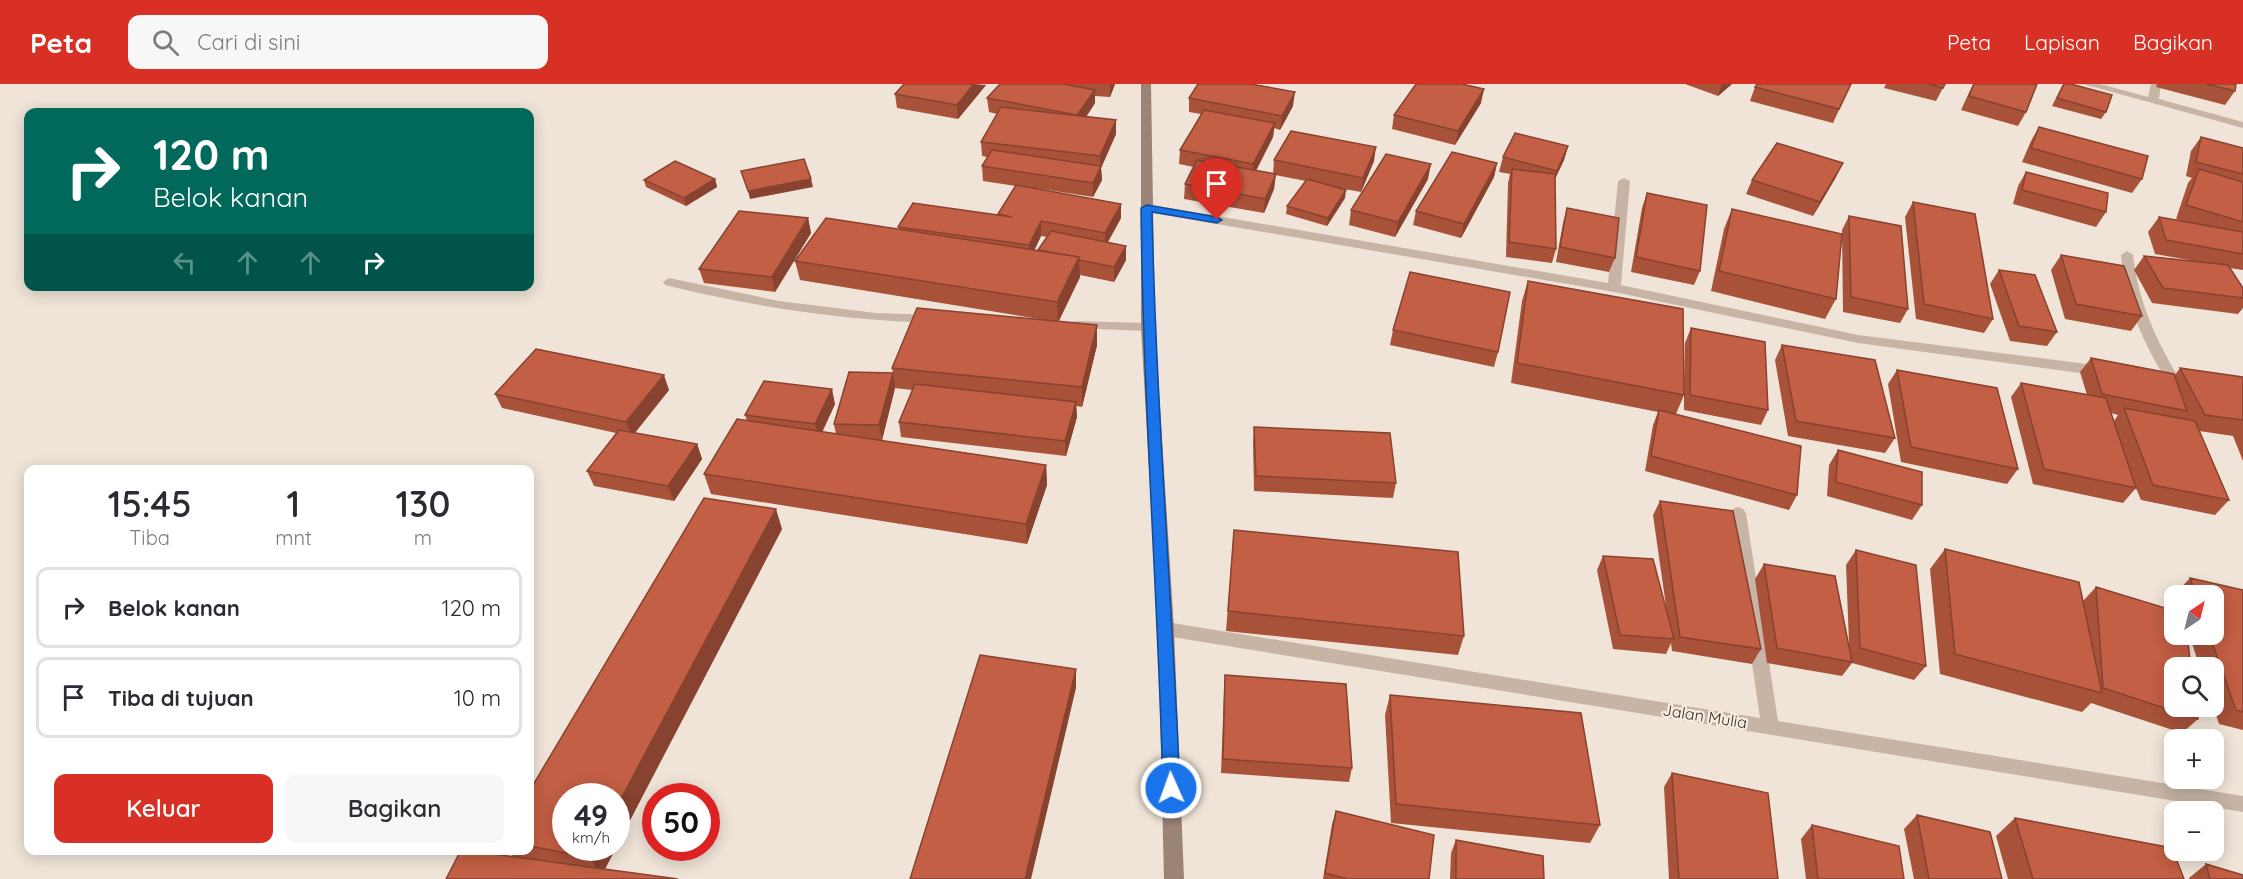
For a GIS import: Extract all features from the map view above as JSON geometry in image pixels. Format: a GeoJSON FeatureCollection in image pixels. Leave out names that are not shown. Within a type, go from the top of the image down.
{"type":"FeatureCollection","features":[{"type":"Feature","properties":{"kind":"main road"},"geometry":{"type":"LineString","coordinates":[[1146,84],[1148,327],[1166,629],[1174,879]]}},
{"type":"Feature","properties":{"kind":"street"},"geometry":{"type":"LineString","coordinates":[[2088,84],[2243,125]]}},
{"type":"Feature","properties":{"kind":"street"},"geometry":{"type":"LineString","coordinates":[[2153,101],[2156,84]]}},
{"type":"Feature","properties":{"kind":"street"},"geometry":{"type":"LineString","coordinates":[[1614,288],[1624,181]]}},
{"type":"Feature","properties":{"kind":"street"},"geometry":{"type":"LineString","coordinates":[[1147,208],[1614,288],[1858,339],[2115,373]]}},
{"type":"Feature","properties":{"kind":"street"},"geometry":{"type":"LineString","coordinates":[[2127,255],[2128,279],[2152,346],[2173,380]]}},
{"type":"Feature","properties":{"kind":"street"},"geometry":{"type":"LineString","coordinates":[[669,282],[779,305],[876,317],[947,320]]}},
{"type":"Feature","properties":{"kind":"street"},"geometry":{"type":"LineString","coordinates":[[1065,324],[1148,327]]}},
{"type":"Feature","properties":{"kind":"street"},"geometry":{"type":"LineString","coordinates":[[1738,513],[1770,727]]}},
{"type":"Feature","properties":{"kind":"street","name":"Jalan Mulia"},"geometry":{"type":"LineString","coordinates":[[1166,629],[2243,804]]}},
{"type":"Feature","properties":{"kind":"building"},"geometry":{"type":"Polygon","coordinates":[[[904,84],[974,84],[957,105],[895,94],[904,84]]]}},
{"type":"Feature","properties":{"kind":"building"},"geometry":{"type":"Polygon","coordinates":[[[1000,84],[1064,84],[1095,90],[1077,115],[987,98],[1000,84]]]}},
{"type":"Feature","properties":{"kind":"building"},"geometry":{"type":"Polygon","coordinates":[[[1198,84],[1251,84],[1295,92],[1282,116],[1189,98],[1198,84]]]}},
{"type":"Feature","properties":{"kind":"building"},"geometry":{"type":"Polygon","coordinates":[[[1416,84],[1462,84],[1484,89],[1458,131],[1394,115],[1416,84]]]}},
{"type":"Feature","properties":{"kind":"building"},"geometry":{"type":"Polygon","coordinates":[[[1757,84],[1851,84],[1839,109],[1755,87],[1757,84]]]}},
{"type":"Feature","properties":{"kind":"building"},"geometry":{"type":"Polygon","coordinates":[[[1929,84],[1945,84],[1943,88],[1929,84]]]}},
{"type":"Feature","properties":{"kind":"building"},"geometry":{"type":"Polygon","coordinates":[[[1974,84],[2037,84],[2026,112],[1969,96],[1974,84]]]}},
{"type":"Feature","properties":{"kind":"building"},"geometry":{"type":"Polygon","coordinates":[[[2064,84],[2112,95],[2106,112],[2057,98],[2064,84]]]}},
{"type":"Feature","properties":{"kind":"building"},"geometry":{"type":"Polygon","coordinates":[[[2206,84],[2236,84],[2235,91],[2206,84]]]}},
{"type":"Feature","properties":{"kind":"building"},"geometry":{"type":"Polygon","coordinates":[[[1001,107],[1116,120],[1100,156],[981,142],[1001,107]]]}},
{"type":"Feature","properties":{"kind":"building"},"geometry":{"type":"Polygon","coordinates":[[[1204,110],[1275,123],[1253,164],[1180,150],[1204,110]]]}},
{"type":"Feature","properties":{"kind":"building"},"geometry":{"type":"Polygon","coordinates":[[[2039,127],[2148,156],[2142,179],[2031,148],[2039,127]]]}},
{"type":"Feature","properties":{"kind":"building"},"geometry":{"type":"Polygon","coordinates":[[[1291,131],[1376,147],[1363,178],[1274,160],[1291,131]]]}},
{"type":"Feature","properties":{"kind":"building"},"geometry":{"type":"Polygon","coordinates":[[[1515,133],[1568,146],[1557,171],[1503,157],[1515,133]]]}},
{"type":"Feature","properties":{"kind":"building"},"geometry":{"type":"Polygon","coordinates":[[[2201,137],[2243,148],[2243,174],[2196,162],[2201,137]]]}},
{"type":"Feature","properties":{"kind":"building"},"geometry":{"type":"Polygon","coordinates":[[[1777,143],[1843,163],[1820,202],[1752,180],[1777,143]]]}},
{"type":"Feature","properties":{"kind":"building"},"geometry":{"type":"Polygon","coordinates":[[[992,150],[1101,166],[1093,183],[982,166],[992,150]]]}},
{"type":"Feature","properties":{"kind":"building"},"geometry":{"type":"Polygon","coordinates":[[[1452,152],[1497,163],[1464,224],[1416,211],[1452,152]]]}},
{"type":"Feature","properties":{"kind":"building"},"geometry":{"type":"Polygon","coordinates":[[[1386,154],[1431,164],[1398,222],[1351,210],[1386,154]]]}},
{"type":"Feature","properties":{"kind":"building"},"geometry":{"type":"Polygon","coordinates":[[[804,159],[811,179],[748,191],[741,171],[804,159]]]}},
{"type":"Feature","properties":{"kind":"building"},"geometry":{"type":"Polygon","coordinates":[[[1197,160],[1276,174],[1265,199],[1185,184],[1197,160]]]}},
{"type":"Feature","properties":{"kind":"building"},"geometry":{"type":"Polygon","coordinates":[[[675,161],[715,179],[684,198],[644,180],[675,161]]]}},
{"type":"Feature","properties":{"kind":"building"},"geometry":{"type":"Polygon","coordinates":[[[1512,169],[1555,174],[1556,249],[1509,242],[1512,169]]]}},
{"type":"Feature","properties":{"kind":"building"},"geometry":{"type":"Polygon","coordinates":[[[2199,169],[2243,182],[2243,222],[2186,205],[2199,169]]]}},
{"type":"Feature","properties":{"kind":"building"},"geometry":{"type":"Polygon","coordinates":[[[2026,172],[2108,193],[2106,212],[2022,190],[2026,172]]]}},
{"type":"Feature","properties":{"kind":"building"},"geometry":{"type":"Polygon","coordinates":[[[1307,179],[1346,190],[1328,218],[1287,206],[1307,179]]]}},
{"type":"Feature","properties":{"kind":"building"},"geometry":{"type":"Polygon","coordinates":[[[1016,185],[1121,204],[1105,233],[1041,221],[1029,245],[898,227],[913,203],[1012,217],[998,214],[1016,185]]]}},
{"type":"Feature","properties":{"kind":"building"},"geometry":{"type":"Polygon","coordinates":[[[1647,193],[1707,205],[1700,271],[1636,257],[1647,193]]]}},
{"type":"Feature","properties":{"kind":"building"},"geometry":{"type":"Polygon","coordinates":[[[1913,202],[1975,214],[1993,319],[1924,304],[1913,202]]]}},
{"type":"Feature","properties":{"kind":"building"},"geometry":{"type":"Polygon","coordinates":[[[1567,208],[1619,218],[1615,258],[1560,247],[1567,208]]]}},
{"type":"Feature","properties":{"kind":"building"},"geometry":{"type":"Polygon","coordinates":[[[1732,209],[1842,234],[1836,299],[1719,271],[1732,209]]]}},
{"type":"Feature","properties":{"kind":"building"},"geometry":{"type":"Polygon","coordinates":[[[739,211],[808,218],[772,277],[699,269],[739,211]]]}},
{"type":"Feature","properties":{"kind":"building"},"geometry":{"type":"Polygon","coordinates":[[[1849,216],[1901,226],[1908,309],[1851,297],[1849,216]]]}},
{"type":"Feature","properties":{"kind":"building"},"geometry":{"type":"Polygon","coordinates":[[[2159,217],[2243,232],[2243,254],[2166,240],[2159,217]]]}},
{"type":"Feature","properties":{"kind":"building"},"geometry":{"type":"Polygon","coordinates":[[[826,218],[1079,257],[1057,302],[795,261],[826,218]]]}},
{"type":"Feature","properties":{"kind":"building"},"geometry":{"type":"Polygon","coordinates":[[[1051,231],[1126,246],[1114,267],[1079,260],[1079,257],[1038,250],[1051,231]]]}},
{"type":"Feature","properties":{"kind":"building"},"geometry":{"type":"Polygon","coordinates":[[[2061,255],[2124,266],[2142,316],[2076,304],[2061,255]]]}},
{"type":"Feature","properties":{"kind":"building"},"geometry":{"type":"Polygon","coordinates":[[[2144,256],[2228,265],[2243,288],[2243,298],[2163,288],[2144,256]]]}},
{"type":"Feature","properties":{"kind":"building"},"geometry":{"type":"Polygon","coordinates":[[[1999,270],[2035,275],[2057,332],[2019,326],[1999,270]]]}},
{"type":"Feature","properties":{"kind":"building"},"geometry":{"type":"Polygon","coordinates":[[[1410,272],[1510,292],[1498,352],[1393,330],[1410,272]]]}},
{"type":"Feature","properties":{"kind":"building"},"geometry":{"type":"Polygon","coordinates":[[[1528,281],[1683,309],[1684,395],[1517,363],[1528,281]]]}},
{"type":"Feature","properties":{"kind":"building"},"geometry":{"type":"Polygon","coordinates":[[[917,308],[1097,325],[1082,387],[892,368],[917,308]]]}},
{"type":"Feature","properties":{"kind":"building"},"geometry":{"type":"Polygon","coordinates":[[[1691,328],[1765,342],[1768,410],[1690,395],[1691,328]]]}},
{"type":"Feature","properties":{"kind":"building"},"geometry":{"type":"Polygon","coordinates":[[[1782,345],[1875,360],[1895,438],[1796,421],[1782,345]]]}},
{"type":"Feature","properties":{"kind":"building"},"geometry":{"type":"Polygon","coordinates":[[[536,349],[664,375],[626,422],[495,394],[536,349]]]}},
{"type":"Feature","properties":{"kind":"building"},"geometry":{"type":"Polygon","coordinates":[[[2091,358],[2174,374],[2187,411],[2102,394],[2091,358]]]}},
{"type":"Feature","properties":{"kind":"building"},"geometry":{"type":"Polygon","coordinates":[[[2180,368],[2243,377],[2243,420],[2205,415],[2180,368]]]}},
{"type":"Feature","properties":{"kind":"building"},"geometry":{"type":"Polygon","coordinates":[[[1897,370],[1997,388],[2018,469],[1911,447],[1897,370]]]}},
{"type":"Feature","properties":{"kind":"building"},"geometry":{"type":"Polygon","coordinates":[[[849,372],[893,373],[879,425],[834,424],[849,372]]]}},
{"type":"Feature","properties":{"kind":"building"},"geometry":{"type":"Polygon","coordinates":[[[764,381],[832,389],[815,424],[745,415],[764,381]]]}},
{"type":"Feature","properties":{"kind":"building"},"geometry":{"type":"Polygon","coordinates":[[[2021,383],[2106,398],[2136,488],[2044,469],[2021,383]]]}},
{"type":"Feature","properties":{"kind":"building"},"geometry":{"type":"Polygon","coordinates":[[[915,384],[1076,402],[1065,441],[899,422],[915,384]]]}},
{"type":"Feature","properties":{"kind":"building"},"geometry":{"type":"Polygon","coordinates":[[[2124,408],[2195,421],[2229,500],[2153,485],[2124,408]]]}},
{"type":"Feature","properties":{"kind":"building"},"geometry":{"type":"Polygon","coordinates":[[[1659,410],[1801,446],[1797,495],[1651,456],[1659,410]]]}},
{"type":"Feature","properties":{"kind":"building"},"geometry":{"type":"Polygon","coordinates":[[[737,419],[1046,465],[1026,524],[704,474],[737,419]]]}},
{"type":"Feature","properties":{"kind":"building"},"geometry":{"type":"Polygon","coordinates":[[[1254,427],[1390,433],[1396,483],[1256,476],[1254,427]]]}},
{"type":"Feature","properties":{"kind":"building"},"geometry":{"type":"Polygon","coordinates":[[[619,430],[697,444],[668,486],[587,471],[619,430]]]}},
{"type":"Feature","properties":{"kind":"building"},"geometry":{"type":"Polygon","coordinates":[[[1838,450],[1922,472],[1922,505],[1836,482],[1838,450]]]}},
{"type":"Feature","properties":{"kind":"building"},"geometry":{"type":"Polygon","coordinates":[[[704,498],[776,509],[629,783],[552,783],[552,850],[534,847],[534,783],[704,498]]]}},
{"type":"Feature","properties":{"kind":"building"},"geometry":{"type":"Polygon","coordinates":[[[1660,501],[1733,511],[1761,649],[1680,637],[1660,501]]]}},
{"type":"Feature","properties":{"kind":"building"},"geometry":{"type":"Polygon","coordinates":[[[1234,530],[1458,552],[1464,636],[1228,611],[1234,530]]]}},
{"type":"Feature","properties":{"kind":"building"},"geometry":{"type":"Polygon","coordinates":[[[1945,549],[2079,582],[2102,693],[1955,654],[1945,549]]]}},
{"type":"Feature","properties":{"kind":"building"},"geometry":{"type":"Polygon","coordinates":[[[1856,550],[1916,565],[1926,666],[1860,648],[1856,550]]]}},
{"type":"Feature","properties":{"kind":"building"},"geometry":{"type":"Polygon","coordinates":[[[1603,556],[1653,559],[1674,639],[1620,635],[1603,556]]]}},
{"type":"Feature","properties":{"kind":"building"},"geometry":{"type":"Polygon","coordinates":[[[1764,564],[1835,576],[1852,662],[1777,648],[1764,564]]]}},
{"type":"Feature","properties":{"kind":"building"},"geometry":{"type":"Polygon","coordinates":[[[2190,578],[2221,585],[2192,585],[2190,578]]]}},
{"type":"Feature","properties":{"kind":"building"},"geometry":{"type":"Polygon","coordinates":[[[2224,586],[2243,590],[2243,712],[2236,710],[2224,676],[2224,657],[2217,657],[2213,645],[2224,645],[2224,586]]]}},
{"type":"Feature","properties":{"kind":"building"},"geometry":{"type":"Polygon","coordinates":[[[2096,587],[2164,608],[2164,645],[2188,645],[2190,657],[2164,657],[2164,708],[2103,688],[2096,587]]]}},
{"type":"Feature","properties":{"kind":"building"},"geometry":{"type":"Polygon","coordinates":[[[980,655],[1076,669],[1025,879],[910,879],[980,655]]]}},
{"type":"Feature","properties":{"kind":"building"},"geometry":{"type":"Polygon","coordinates":[[[1225,675],[1346,684],[1352,768],[1223,759],[1225,675]]]}},
{"type":"Feature","properties":{"kind":"building"},"geometry":{"type":"Polygon","coordinates":[[[1390,695],[1581,713],[1600,825],[1396,804],[1390,695]]]}},
{"type":"Feature","properties":{"kind":"building"},"geometry":{"type":"Polygon","coordinates":[[[1672,773],[1768,793],[1778,879],[1679,879],[1672,773]]]}},
{"type":"Feature","properties":{"kind":"building"},"geometry":{"type":"Polygon","coordinates":[[[1336,811],[1434,835],[1429,879],[1348,879],[1325,873],[1336,811]]]}},
{"type":"Feature","properties":{"kind":"building"},"geometry":{"type":"Polygon","coordinates":[[[1917,815],[1990,832],[2002,879],[1929,879],[1917,815]]]}},
{"type":"Feature","properties":{"kind":"building"},"geometry":{"type":"Polygon","coordinates":[[[2015,818],[2164,846],[2164,861],[2177,861],[2184,879],[2033,879],[2015,818]]]}},
{"type":"Feature","properties":{"kind":"building"},"geometry":{"type":"Polygon","coordinates":[[[1812,825],[1899,846],[1904,879],[1818,879],[1812,825]]]}},
{"type":"Feature","properties":{"kind":"building"},"geometry":{"type":"Polygon","coordinates":[[[1456,840],[1543,856],[1544,879],[1456,879],[1456,840]]]}},
{"type":"Feature","properties":{"kind":"building"},"geometry":{"type":"Polygon","coordinates":[[[458,855],[500,855],[678,879],[446,879],[458,855]]]}},
{"type":"Feature","properties":{"kind":"building"},"geometry":{"type":"Polygon","coordinates":[[[2206,864],[2243,875],[2243,879],[2210,879],[2206,864]]]}},
{"type":"Feature","properties":{"kind":"route"},"geometry":{"type":"LineString","coordinates":[[1171,788],[1166,629],[1148,327],[1147,208],[1217,220]]}}]}
